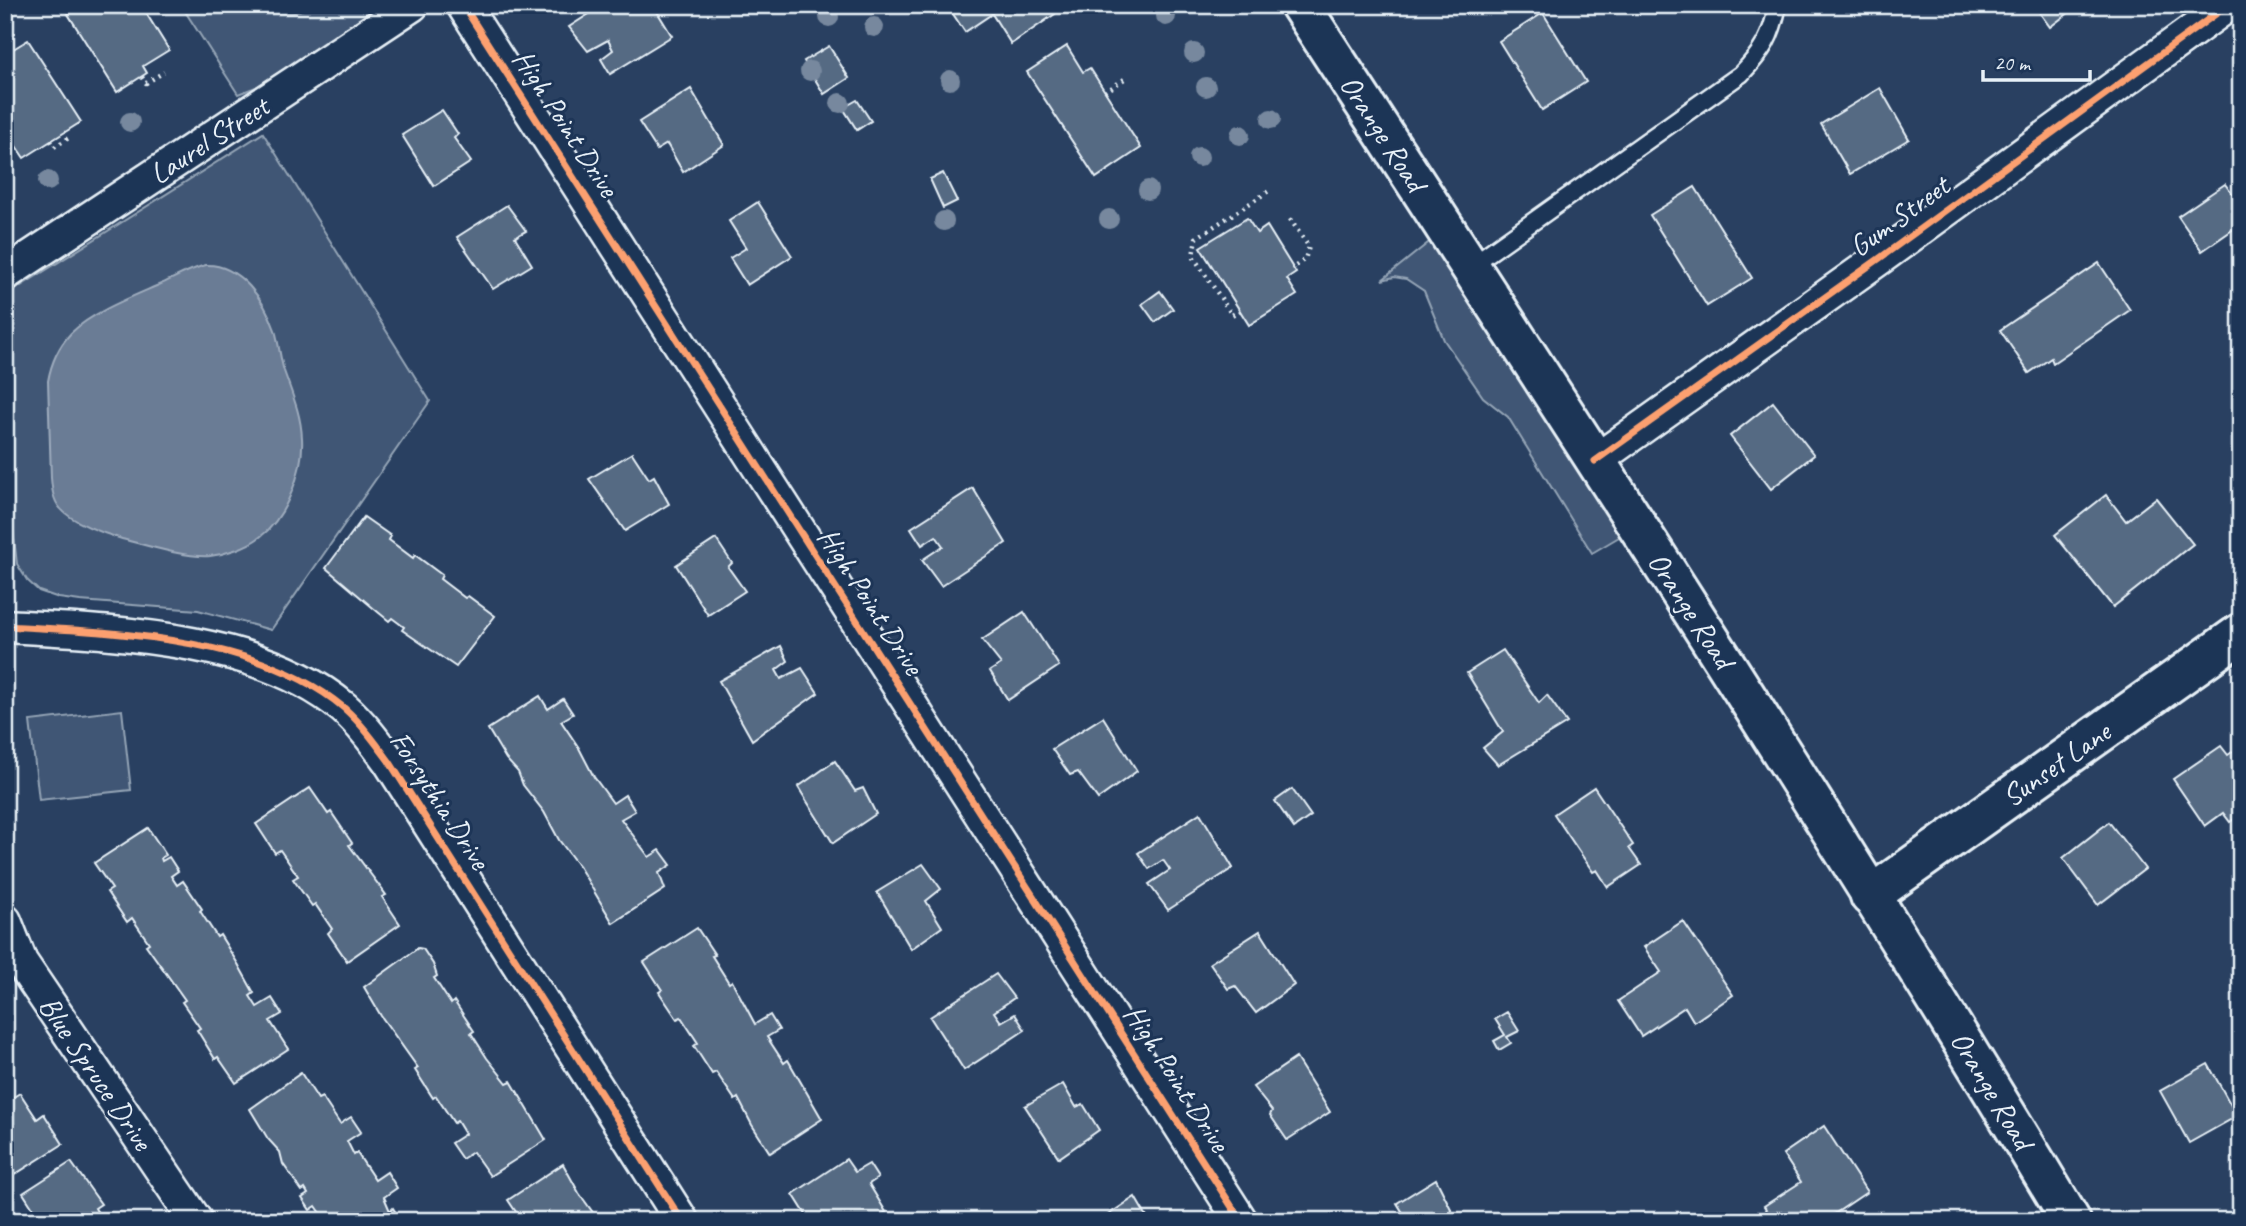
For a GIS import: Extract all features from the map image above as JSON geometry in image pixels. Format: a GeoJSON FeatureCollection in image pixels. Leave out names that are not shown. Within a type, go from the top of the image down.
{"type":"FeatureCollection","features":[{"type":"Feature","properties":{"kind":"main road","name":"Orange Road"},"geometry":{"type":"LineString","coordinates":[[1300,5],[1720,655],[1954,1026],[2071,1221]]}},
{"type":"Feature","properties":{"kind":"main road","name":"Sunset Lane"},"geometry":{"type":"LineString","coordinates":[[1870,895],[2241,633]]}},
{"type":"Feature","properties":{"kind":"street","name":"Laurel Street"},"geometry":{"type":"LineString","coordinates":[[5,274],[412,5]]}},
{"type":"Feature","properties":{"kind":"street","name":"High Point Drive"},"geometry":{"type":"LineString","coordinates":[[463,5],[1241,1221]]}},
{"type":"Feature","properties":{"kind":"street","name":"Gum Street"},"geometry":{"type":"LineString","coordinates":[[1595,461],[2228,5]]}},
{"type":"Feature","properties":{"kind":"street","name":"Forsythia Drive"},"geometry":{"type":"LineString","coordinates":[[5,626],[131,635],[215,649],[288,673],[318,689],[344,709],[368,733],[389,761],[682,1221]]}},
{"type":"Feature","properties":{"kind":"street","name":"Blue Spruce Drive"},"geometry":{"type":"LineString","coordinates":[[5,921],[13,965],[196,1221]]}},
{"type":"Feature","properties":{"kind":"lane"},"geometry":{"type":"LineString","coordinates":[[1469,267],[1741,74],[1761,53],[1774,27],[1778,5]]}},
{"type":"Feature","properties":{"kind":"path"},"geometry":{"type":"LineString","coordinates":[[142,77],[146,83],[164,72]]}},
{"type":"Feature","properties":{"kind":"path"},"geometry":{"type":"LineString","coordinates":[[1105,92],[1125,78]]}},
{"type":"Feature","properties":{"kind":"path"},"geometry":{"type":"LineString","coordinates":[[51,141],[54,147],[72,136]]}},
{"type":"Feature","properties":{"kind":"path"},"geometry":{"type":"LineString","coordinates":[[1240,310],[1232,315],[1193,256],[1196,238],[1272,189]]}},
{"type":"Feature","properties":{"kind":"path"},"geometry":{"type":"LineString","coordinates":[[1290,219],[1309,247],[1306,260],[1293,268]]}},
{"type":"Feature","properties":{"kind":"shaded area"},"geometry":{"type":"Polygon","coordinates":[[[181,5],[239,5],[292,13],[316,5],[384,5],[256,87],[238,94],[181,5]]]}},
{"type":"Feature","properties":{"kind":"shaded area"},"geometry":{"type":"Polygon","coordinates":[[[263,133],[430,401],[271,630],[198,610],[80,601],[39,591],[27,580],[17,564],[5,481],[5,296],[263,133]]]}},
{"type":"Feature","properties":{"kind":"shaded area"},"geometry":{"type":"Polygon","coordinates":[[[1433,239],[1624,534],[1592,553],[1508,417],[1483,397],[1444,340],[1424,291],[1406,279],[1394,277],[1382,280],[1433,239]]]}},
{"type":"Feature","properties":{"kind":"shaded area"},"geometry":{"type":"Polygon","coordinates":[[[206,265],[218,266],[240,277],[265,307],[275,330],[284,371],[298,412],[302,451],[292,492],[269,529],[243,547],[223,554],[201,556],[166,550],[107,534],[80,523],[60,508],[54,498],[51,482],[48,381],[59,349],[80,325],[114,305],[206,265]]]}},
{"type":"Feature","properties":{"kind":"shaded area"},"geometry":{"type":"Polygon","coordinates":[[[122,710],[131,790],[39,800],[30,721],[122,710]]]}},
{"type":"Feature","properties":{"kind":"building"},"geometry":{"type":"Polygon","coordinates":[[[81,5],[141,5],[169,50],[143,66],[147,73],[117,92],[68,14],[81,5]]]}},
{"type":"Feature","properties":{"kind":"building"},"geometry":{"type":"Polygon","coordinates":[[[603,5],[653,5],[672,36],[610,74],[601,59],[613,50],[608,40],[588,51],[569,27],[603,5]]]}},
{"type":"Feature","properties":{"kind":"building"},"geometry":{"type":"Polygon","coordinates":[[[947,5],[1049,5],[1055,14],[1011,44],[992,14],[965,32],[947,5]]]}},
{"type":"Feature","properties":{"kind":"building"},"geometry":{"type":"Polygon","coordinates":[[[2034,5],[2079,5],[2050,27],[2034,5]]]}},
{"type":"Feature","properties":{"kind":"building"},"geometry":{"type":"Polygon","coordinates":[[[1543,13],[1586,82],[1542,110],[1499,41],[1543,13]]]}},
{"type":"Feature","properties":{"kind":"building"},"geometry":{"type":"Polygon","coordinates":[[[28,40],[81,122],[24,158],[5,130],[5,54],[28,40]]]}},
{"type":"Feature","properties":{"kind":"building"},"geometry":{"type":"Polygon","coordinates":[[[829,46],[849,78],[824,94],[804,61],[829,46]]]}},
{"type":"Feature","properties":{"kind":"building"},"geometry":{"type":"Polygon","coordinates":[[[1067,46],[1083,72],[1090,68],[1141,148],[1096,178],[1027,72],[1067,46]]]}},
{"type":"Feature","properties":{"kind":"building"},"geometry":{"type":"Polygon","coordinates":[[[1880,88],[1909,139],[1850,174],[1821,124],[1880,88]]]}},
{"type":"Feature","properties":{"kind":"building"},"geometry":{"type":"Polygon","coordinates":[[[691,89],[724,145],[683,172],[667,144],[657,150],[639,122],[691,89]]]}},
{"type":"Feature","properties":{"kind":"building"},"geometry":{"type":"Polygon","coordinates":[[[857,100],[871,121],[857,130],[843,108],[857,100]]]}},
{"type":"Feature","properties":{"kind":"building"},"geometry":{"type":"Polygon","coordinates":[[[442,110],[458,134],[454,138],[471,162],[434,186],[402,135],[442,110]]]}},
{"type":"Feature","properties":{"kind":"building"},"geometry":{"type":"Polygon","coordinates":[[[943,173],[957,201],[943,208],[930,179],[943,173]]]}},
{"type":"Feature","properties":{"kind":"building"},"geometry":{"type":"Polygon","coordinates":[[[2225,184],[2241,206],[2241,224],[2202,251],[2178,216],[2225,184]]]}},
{"type":"Feature","properties":{"kind":"building"},"geometry":{"type":"Polygon","coordinates":[[[1695,187],[1752,278],[1707,306],[1650,215],[1695,187]]]}},
{"type":"Feature","properties":{"kind":"building"},"geometry":{"type":"Polygon","coordinates":[[[758,202],[792,256],[747,285],[730,258],[746,248],[729,221],[758,202]]]}},
{"type":"Feature","properties":{"kind":"building"},"geometry":{"type":"Polygon","coordinates":[[[507,205],[526,231],[515,237],[532,265],[493,289],[457,237],[507,205]]]}},
{"type":"Feature","properties":{"kind":"building"},"geometry":{"type":"Polygon","coordinates":[[[1247,218],[1257,233],[1267,226],[1296,273],[1287,279],[1297,295],[1249,325],[1200,247],[1247,218]]]}},
{"type":"Feature","properties":{"kind":"building"},"geometry":{"type":"Polygon","coordinates":[[[2099,263],[2130,310],[2053,363],[2051,358],[2029,373],[2000,330],[2099,263]]]}},
{"type":"Feature","properties":{"kind":"building"},"geometry":{"type":"Polygon","coordinates":[[[1160,291],[1173,309],[1155,322],[1142,304],[1160,291]]]}},
{"type":"Feature","properties":{"kind":"building"},"geometry":{"type":"Polygon","coordinates":[[[1773,402],[1814,455],[1771,489],[1730,436],[1773,402]]]}},
{"type":"Feature","properties":{"kind":"building"},"geometry":{"type":"Polygon","coordinates":[[[632,453],[649,479],[654,476],[669,504],[625,531],[589,479],[632,453]]]}},
{"type":"Feature","properties":{"kind":"building"},"geometry":{"type":"Polygon","coordinates":[[[973,488],[1006,543],[941,586],[922,560],[943,546],[936,536],[922,545],[911,528],[973,488]]]}},
{"type":"Feature","properties":{"kind":"building"},"geometry":{"type":"Polygon","coordinates":[[[2106,495],[2126,521],[2156,498],[2193,544],[2113,607],[2055,535],[2106,495]]]}},
{"type":"Feature","properties":{"kind":"building"},"geometry":{"type":"Polygon","coordinates":[[[364,517],[391,536],[389,540],[413,558],[415,555],[442,575],[440,579],[465,598],[468,596],[495,616],[456,667],[402,630],[404,627],[392,618],[389,621],[326,568],[364,517]]]}},
{"type":"Feature","properties":{"kind":"building"},"geometry":{"type":"Polygon","coordinates":[[[716,539],[732,563],[728,567],[745,591],[708,615],[676,565],[716,539]]]}},
{"type":"Feature","properties":{"kind":"building"},"geometry":{"type":"Polygon","coordinates":[[[1024,612],[1059,666],[1008,700],[990,671],[1001,664],[982,640],[1024,612]]]}},
{"type":"Feature","properties":{"kind":"building"},"geometry":{"type":"Polygon","coordinates":[[[781,646],[788,661],[776,670],[781,679],[802,668],[818,693],[752,740],[719,681],[781,646]]]}},
{"type":"Feature","properties":{"kind":"building"},"geometry":{"type":"Polygon","coordinates":[[[1503,650],[1539,703],[1547,695],[1567,723],[1498,765],[1483,748],[1503,732],[1467,673],[1503,650]]]}},
{"type":"Feature","properties":{"kind":"building"},"geometry":{"type":"Polygon","coordinates":[[[540,696],[548,709],[563,699],[573,714],[561,721],[594,777],[613,803],[625,795],[635,811],[621,819],[649,857],[660,850],[671,865],[659,873],[665,889],[613,923],[544,812],[523,785],[518,772],[506,759],[488,729],[540,696]]]}},
{"type":"Feature","properties":{"kind":"building"},"geometry":{"type":"Polygon","coordinates":[[[1103,717],[1137,771],[1098,799],[1078,772],[1070,775],[1052,749],[1103,717]]]}},
{"type":"Feature","properties":{"kind":"building"},"geometry":{"type":"Polygon","coordinates":[[[2221,746],[2228,755],[2241,746],[2241,814],[2230,822],[2223,813],[2205,826],[2173,779],[2221,746]]]}},
{"type":"Feature","properties":{"kind":"building"},"geometry":{"type":"Polygon","coordinates":[[[835,761],[855,791],[863,788],[876,814],[833,843],[798,787],[835,761]]]}},
{"type":"Feature","properties":{"kind":"building"},"geometry":{"type":"Polygon","coordinates":[[[1594,787],[1633,845],[1629,848],[1641,865],[1608,887],[1597,870],[1593,872],[1554,814],[1594,787]]]}},
{"type":"Feature","properties":{"kind":"building"},"geometry":{"type":"Polygon","coordinates":[[[310,788],[328,814],[331,812],[352,843],[349,845],[386,895],[382,897],[400,924],[347,961],[328,933],[332,929],[293,879],[298,876],[280,850],[275,853],[256,824],[310,788]]]}},
{"type":"Feature","properties":{"kind":"building"},"geometry":{"type":"Polygon","coordinates":[[[1292,789],[1311,816],[1294,828],[1275,801],[1292,789]]]}},
{"type":"Feature","properties":{"kind":"building"},"geometry":{"type":"Polygon","coordinates":[[[1200,813],[1233,868],[1168,910],[1149,884],[1170,870],[1163,860],[1149,869],[1138,853],[1200,813]]]}},
{"type":"Feature","properties":{"kind":"building"},"geometry":{"type":"Polygon","coordinates":[[[2109,822],[2145,869],[2098,905],[2063,858],[2109,822]]]}},
{"type":"Feature","properties":{"kind":"building"},"geometry":{"type":"Polygon","coordinates":[[[148,828],[166,855],[161,858],[162,861],[169,857],[178,871],[171,876],[177,885],[183,881],[217,937],[220,935],[238,964],[254,993],[250,996],[257,1007],[272,998],[282,1014],[270,1021],[288,1049],[236,1083],[218,1057],[215,1059],[197,1030],[200,1028],[182,1002],[185,1000],[146,945],[149,943],[132,918],[127,922],[107,892],[112,889],[94,863],[148,828]]]}},
{"type":"Feature","properties":{"kind":"building"},"geometry":{"type":"Polygon","coordinates":[[[923,864],[941,889],[926,901],[942,927],[911,949],[877,892],[923,864]]]}},
{"type":"Feature","properties":{"kind":"building"},"geometry":{"type":"Polygon","coordinates":[[[1683,921],[1733,995],[1694,1022],[1685,1007],[1641,1036],[1618,1001],[1661,972],[1644,947],[1683,921]]]}},
{"type":"Feature","properties":{"kind":"building"},"geometry":{"type":"Polygon","coordinates":[[[697,928],[729,983],[732,981],[755,1024],[770,1015],[779,1030],[767,1037],[784,1063],[788,1060],[822,1119],[770,1153],[738,1098],[735,1100],[716,1072],[712,1074],[694,1046],[698,1043],[681,1017],[677,1019],[659,992],[662,990],[644,962],[697,928]]]}},
{"type":"Feature","properties":{"kind":"building"},"geometry":{"type":"Polygon","coordinates":[[[1260,931],[1294,985],[1256,1013],[1235,986],[1228,989],[1210,963],[1260,931]]]}},
{"type":"Feature","properties":{"kind":"building"},"geometry":{"type":"Polygon","coordinates":[[[418,948],[423,949],[433,964],[437,976],[434,978],[451,1004],[454,1001],[474,1031],[471,1033],[487,1058],[507,1083],[511,1081],[546,1140],[490,1176],[473,1152],[462,1159],[451,1143],[465,1134],[436,1096],[433,1098],[415,1070],[418,1068],[364,987],[418,948]]]}},
{"type":"Feature","properties":{"kind":"building"},"geometry":{"type":"Polygon","coordinates":[[[996,974],[1014,998],[994,1012],[1001,1022],[1015,1014],[1025,1030],[964,1070],[930,1017],[996,974]]]}},
{"type":"Feature","properties":{"kind":"building"},"geometry":{"type":"Polygon","coordinates":[[[1507,1012],[1519,1031],[1507,1037],[1511,1043],[1499,1050],[1494,1041],[1505,1035],[1495,1019],[1507,1012]]]}},
{"type":"Feature","properties":{"kind":"building"},"geometry":{"type":"Polygon","coordinates":[[[1296,1058],[1330,1112],[1287,1140],[1270,1115],[1272,1111],[1253,1087],[1296,1058]]]}},
{"type":"Feature","properties":{"kind":"building"},"geometry":{"type":"Polygon","coordinates":[[[2208,1064],[2237,1116],[2189,1143],[2160,1091],[2208,1064]]]}},
{"type":"Feature","properties":{"kind":"building"},"geometry":{"type":"Polygon","coordinates":[[[301,1073],[318,1099],[322,1097],[340,1124],[351,1117],[361,1132],[347,1141],[354,1155],[357,1153],[375,1180],[387,1172],[397,1188],[384,1197],[390,1211],[393,1208],[401,1221],[321,1221],[319,1219],[323,1216],[316,1206],[310,1210],[302,1198],[308,1194],[305,1189],[302,1191],[283,1164],[280,1152],[268,1139],[250,1109],[301,1073]]]}},
{"type":"Feature","properties":{"kind":"building"},"geometry":{"type":"Polygon","coordinates":[[[1063,1084],[1076,1107],[1083,1104],[1099,1130],[1059,1158],[1025,1106],[1063,1084]]]}},
{"type":"Feature","properties":{"kind":"building"},"geometry":{"type":"Polygon","coordinates":[[[20,1093],[37,1119],[44,1114],[63,1144],[14,1175],[5,1161],[5,1102],[20,1093]]]}},
{"type":"Feature","properties":{"kind":"building"},"geometry":{"type":"Polygon","coordinates":[[[1824,1126],[1867,1192],[1824,1221],[1774,1221],[1764,1206],[1801,1182],[1783,1154],[1824,1126]]]}},
{"type":"Feature","properties":{"kind":"building"},"geometry":{"type":"Polygon","coordinates":[[[846,1159],[855,1172],[869,1164],[878,1178],[869,1184],[886,1212],[883,1214],[887,1221],[810,1221],[793,1194],[846,1159]]]}},
{"type":"Feature","properties":{"kind":"building"},"geometry":{"type":"Polygon","coordinates":[[[71,1162],[101,1204],[95,1208],[99,1215],[90,1221],[41,1221],[23,1193],[71,1162]]]}},
{"type":"Feature","properties":{"kind":"building"},"geometry":{"type":"Polygon","coordinates":[[[563,1164],[599,1221],[522,1221],[508,1200],[563,1164]]]}},
{"type":"Feature","properties":{"kind":"building"},"geometry":{"type":"Polygon","coordinates":[[[1436,1179],[1457,1221],[1408,1221],[1397,1203],[1436,1179]]]}},
{"type":"Feature","properties":{"kind":"building"},"geometry":{"type":"Polygon","coordinates":[[[1135,1197],[1149,1221],[1099,1221],[1135,1197]]]}},
{"type":"Feature","properties":{"kind":"cycle path"},"geometry":{"type":"LineString","coordinates":[[463,5],[1241,1221]]}},
{"type":"Feature","properties":{"kind":"cycle path"},"geometry":{"type":"LineString","coordinates":[[1595,461],[2228,5]]}},
{"type":"Feature","properties":{"kind":"cycle path"},"geometry":{"type":"LineString","coordinates":[[5,626],[136,636],[227,652],[270,666],[309,684],[344,708],[389,761],[682,1221]]}}]}
